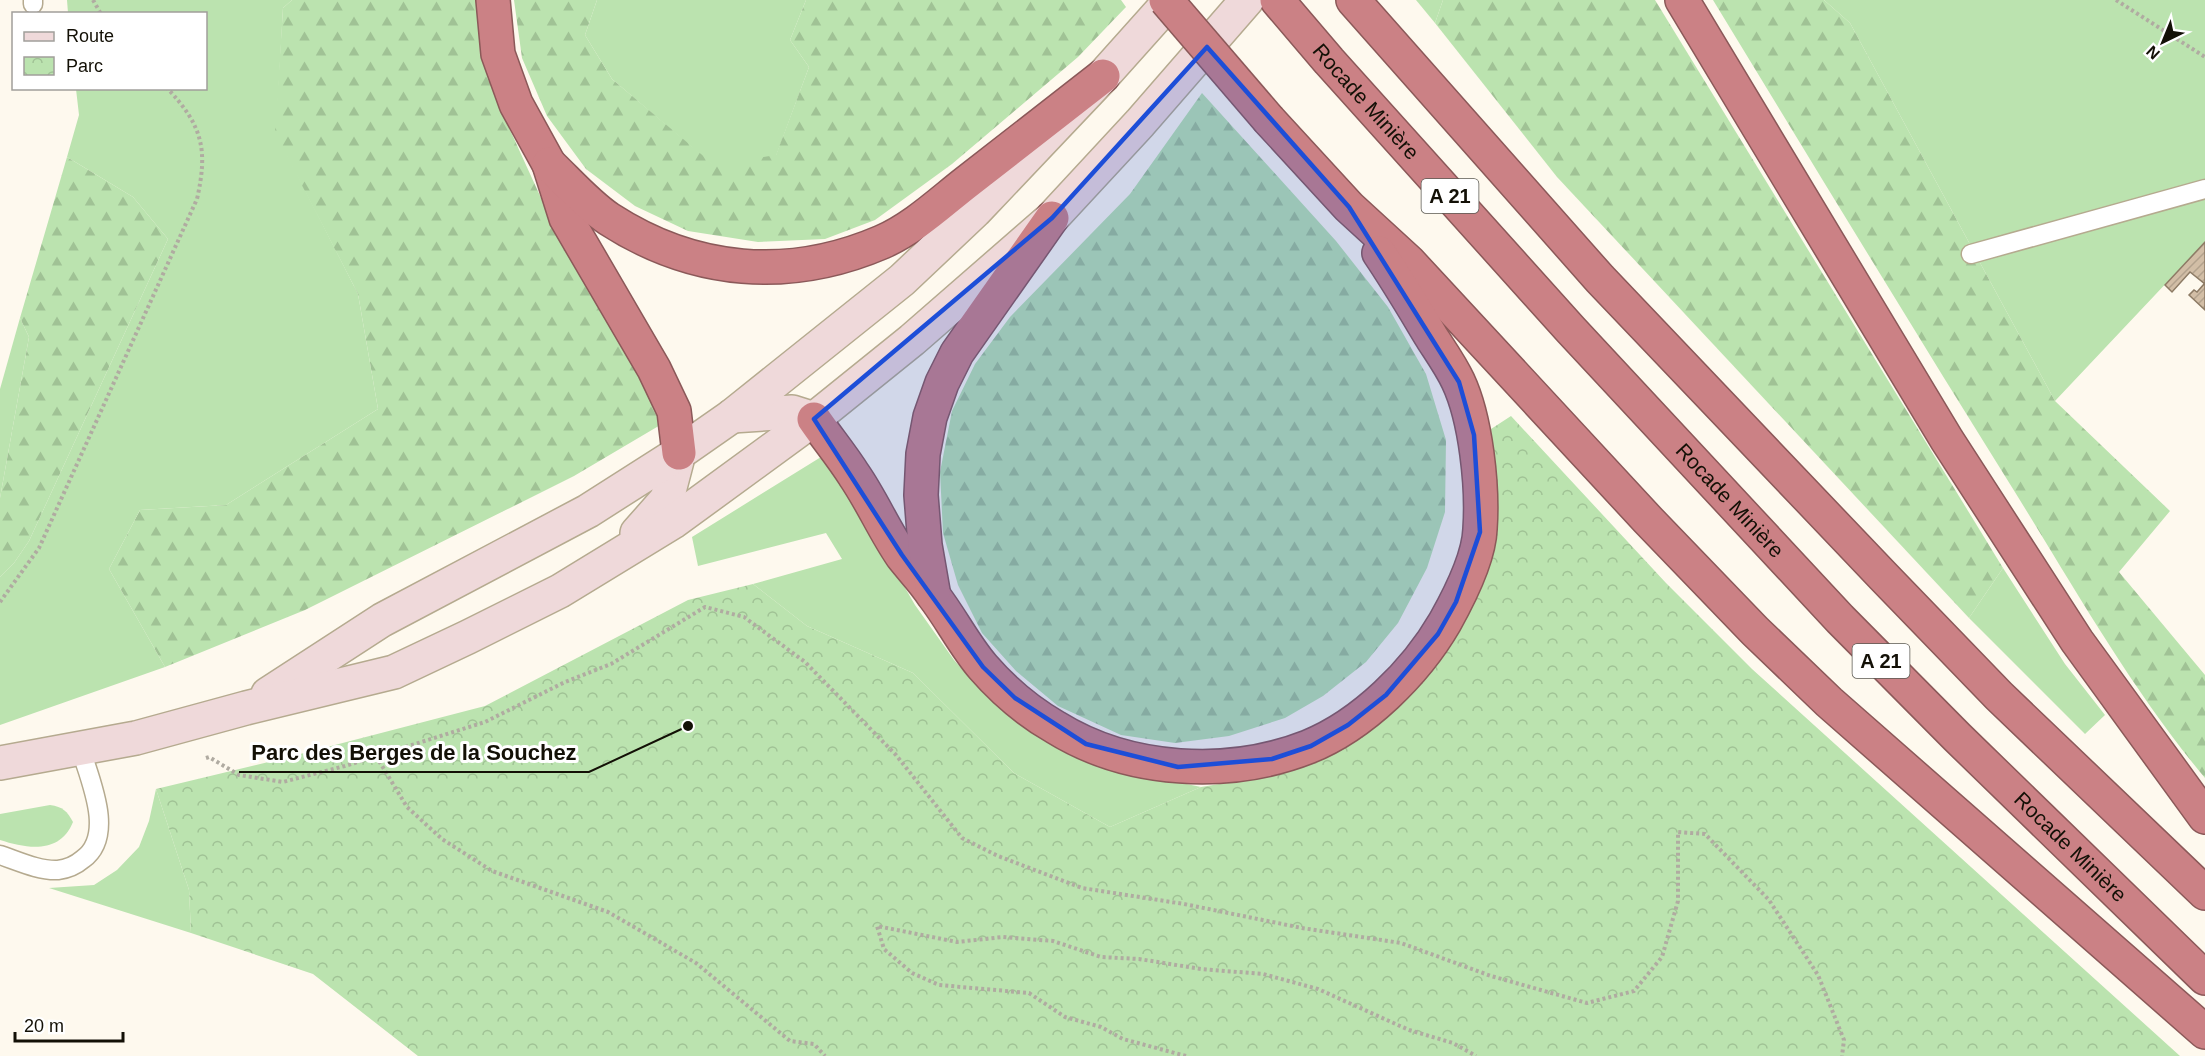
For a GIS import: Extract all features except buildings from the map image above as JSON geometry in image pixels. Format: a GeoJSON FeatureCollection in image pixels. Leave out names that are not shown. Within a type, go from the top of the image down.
{"type":"FeatureCollection","features":[{"type":"Feature","properties":{"kind":"highway"},"geometry":{"type":"LineString","coordinates":[[493,0],[498,54],[516,104],[549,164],[566,218],[654,369],[674,411],[679,453]]}},
{"type":"Feature","properties":{"kind":"highway"},"geometry":{"type":"LineString","coordinates":[[1168,0],[1269,120],[1349,207],[1409,262],[1640,512],[1772,647],[1829,702],[2205,1032]]}},
{"type":"Feature","properties":{"kind":"highway","name":"Rocade Minière"},"geometry":{"type":"LineString","coordinates":[[1277,0],[1571,330],[1840,619],[1965,746],[2205,978]]}},
{"type":"Feature","properties":{"kind":"highway"},"geometry":{"type":"LineString","coordinates":[[1682,0],[1954,450],[2078,641],[2205,817]]}},
{"type":"Feature","properties":{"kind":"highway","name":"A 21"},"geometry":{"type":"LineString","coordinates":[[1360,8],[1600,279],[1882,576],[1999,696],[2205,894]]}},
{"type":"Feature","properties":{"kind":"highway"},"geometry":{"type":"LineString","coordinates":[[549,164],[608,218],[662,248],[726,266],[788,267],[833,260],[883,241],[920,220],[1103,76]]}},
{"type":"Feature","properties":{"kind":"highway"},"geometry":{"type":"LineString","coordinates":[[814,419],[854,475],[902,555],[934,596],[983,667],[1015,698],[1054,727],[1086,744],[1137,759],[1178,766],[1222,766],[1272,759],[1311,746],[1348,725],[1386,695],[1413,668],[1438,634],[1456,602],[1471,565],[1480,532],[1480,488],[1474,435],[1459,382],[1349,207]]}},
{"type":"Feature","properties":{"kind":"highway"},"geometry":{"type":"LineString","coordinates":[[934,596],[925,545],[921,495],[922,453],[930,417],[942,383],[957,353],[1052,218]]}},
{"type":"Feature","properties":{"kind":"main road"},"geometry":{"type":"LineString","coordinates":[[246,708],[382,620],[588,511],[732,416],[902,280],[975,211],[1103,76],[1168,0]]}},
{"type":"Feature","properties":{"kind":"main road"},"geometry":{"type":"LineString","coordinates":[[0,763],[136,738],[246,708],[394,672],[560,591],[673,522],[814,419],[912,340],[1052,218],[1140,123],[1247,0]]}},
{"type":"Feature","properties":{"kind":"main road"},"geometry":{"type":"LineString","coordinates":[[732,416],[792,412],[814,419]]}},
{"type":"Feature","properties":{"kind":"main road"},"geometry":{"type":"LineString","coordinates":[[616,556],[667,499],[679,453]]}},
{"type":"Feature","properties":{"kind":"lane"},"geometry":{"type":"LineString","coordinates":[[1971,254],[2205,189]]}},
{"type":"Feature","properties":{"kind":"lane"},"geometry":{"type":"LineString","coordinates":[[0,855],[32,866],[58,870],[74,866],[87,856],[95,844],[99,824],[98,804],[80,747]]}},
{"type":"Feature","properties":{"kind":"path"},"geometry":{"type":"LineString","coordinates":[[2116,0],[2205,57]]}},
{"type":"Feature","properties":{"kind":"path"},"geometry":{"type":"LineString","coordinates":[[0,602],[39,548],[198,199],[204,169],[202,146],[195,125],[169,90]]}},
{"type":"Feature","properties":{"kind":"path"},"geometry":{"type":"LineString","coordinates":[[198,759],[209,757],[239,775],[283,782],[345,766],[485,722],[565,682],[611,664],[705,607],[744,617],[805,662],[896,755],[962,838],[998,856],[1082,888],[1184,904],[1302,928],[1401,943],[1491,976],[1587,1003],[1634,990],[1662,957],[1678,901],[1678,832],[1705,834],[1769,900],[1818,975],[1844,1040],[1842,1056]]}},
{"type":"Feature","properties":{"kind":"path"},"geometry":{"type":"LineString","coordinates":[[376,756],[407,807],[442,839],[492,871],[608,912],[696,963],[790,1041],[814,1044],[825,1056]]}},
{"type":"Feature","properties":{"kind":"path"},"geometry":{"type":"LineString","coordinates":[[1186,1056],[1123,1040],[1101,1027],[1065,1017],[1029,993],[939,985],[912,973],[884,949],[877,926],[957,942],[1003,937],[1053,941],[1101,957],[1139,958],[1201,969],[1263,974],[1318,989],[1409,1030],[1453,1042],[1476,1056]]}},
{"type":"Feature","properties":{"kind":"highlighted area"},"geometry":{"type":"Polygon","coordinates":[[[1207,47],[1349,207],[1459,382],[1474,435],[1480,532],[1456,602],[1438,634],[1386,695],[1348,725],[1311,746],[1272,759],[1178,767],[1086,744],[1015,698],[983,667],[902,555],[814,419],[1052,218],[1207,47]]]}},
{"type":"Feature","properties":{"kind":"green space"},"geometry":{"type":"Polygon","coordinates":[[[67,0],[292,0],[283,8],[276,133],[358,294],[378,409],[226,505],[140,510],[109,569],[165,667],[0,725],[0,577],[14,563],[29,541],[168,239],[133,197],[67,157],[79,115],[76,90],[207,90],[207,12],[68,12],[67,0]]]}},
{"type":"Feature","properties":{"kind":"green space"},"geometry":{"type":"Polygon","coordinates":[[[292,0],[480,0],[486,50],[506,121],[541,198],[649,382],[662,424],[574,476],[305,610],[165,667],[109,569],[140,510],[226,505],[378,409],[358,294],[275,133],[283,8],[292,0]]]}},
{"type":"Feature","properties":{"kind":"green space"},"geometry":{"type":"Polygon","coordinates":[[[514,0],[597,0],[585,35],[612,79],[714,165],[776,155],[809,67],[790,40],[806,0],[1121,0],[1126,7],[1078,57],[952,164],[875,220],[825,239],[758,242],[688,231],[635,206],[586,169],[547,116],[522,58],[514,0]]]}},
{"type":"Feature","properties":{"kind":"green space"},"geometry":{"type":"Polygon","coordinates":[[[597,0],[806,0],[790,40],[809,67],[776,156],[714,166],[612,79],[585,35],[597,0]]]}},
{"type":"Feature","properties":{"kind":"green space"},"geometry":{"type":"Polygon","coordinates":[[[1416,0],[1443,0],[1435,23],[1416,0]]]}},
{"type":"Feature","properties":{"kind":"green space"},"geometry":{"type":"Polygon","coordinates":[[[1443,0],[1655,0],[2003,568],[1969,618],[1557,177],[1435,23],[1443,0]]]}},
{"type":"Feature","properties":{"kind":"green space"},"geometry":{"type":"Polygon","coordinates":[[[1713,0],[1824,0],[1850,23],[2055,401],[2170,511],[2119,572],[2205,675],[2205,778],[2154,711],[2107,641],[1713,0]]]}},
{"type":"Feature","properties":{"kind":"green space"},"geometry":{"type":"Polygon","coordinates":[[[1824,0],[2205,0],[2205,242],[2055,401],[1850,23],[1824,0]]]}},
{"type":"Feature","properties":{"kind":"green space"},"geometry":{"type":"Polygon","coordinates":[[[1202,93],[1336,241],[1388,307],[1426,374],[1446,440],[1445,512],[1427,568],[1398,623],[1366,662],[1323,696],[1285,718],[1229,736],[1175,743],[1121,735],[1058,706],[1016,671],[982,633],[958,585],[943,533],[940,472],[952,411],[975,364],[1010,317],[1130,194],[1202,93]]]}},
{"type":"Feature","properties":{"kind":"green space"},"geometry":{"type":"Polygon","coordinates":[[[67,157],[133,197],[168,239],[29,541],[14,563],[0,577],[0,498],[29,337],[20,318],[67,157]]]}},
{"type":"Feature","properties":{"kind":"green space"},"geometry":{"type":"Polygon","coordinates":[[[20,318],[29,337],[0,498],[0,389],[20,318]]]}},
{"type":"Feature","properties":{"kind":"green space"},"geometry":{"type":"Polygon","coordinates":[[[1511,416],[1666,583],[1752,669],[2180,1056],[418,1056],[313,974],[191,933],[189,890],[156,789],[485,706],[688,600],[753,584],[807,626],[913,673],[1014,773],[1110,827],[1201,787],[1280,774],[1347,745],[1402,703],[1495,488],[1491,429],[1511,416]]]}},
{"type":"Feature","properties":{"kind":"green space"},"geometry":{"type":"Polygon","coordinates":[[[821,457],[848,489],[915,605],[954,660],[988,698],[1036,735],[1110,768],[1201,787],[1110,827],[1014,773],[913,673],[807,626],[753,584],[842,559],[826,533],[698,566],[692,537],[821,457]]]}},
{"type":"Feature","properties":{"kind":"green space"},"geometry":{"type":"Polygon","coordinates":[[[2003,568],[2065,664],[2105,715],[2085,734],[1969,618],[2003,568]]]}},
{"type":"Feature","properties":{"kind":"green space"},"geometry":{"type":"Polygon","coordinates":[[[156,789],[189,890],[191,933],[49,888],[94,885],[117,870],[139,847],[149,821],[156,789]]]}},
{"type":"Feature","properties":{"kind":"green space"},"geometry":{"type":"Polygon","coordinates":[[[50,805],[64,810],[73,822],[60,840],[52,844],[32,847],[0,840],[0,814],[50,805]]]}},
{"type":"Feature","properties":{"kind":"place","name":"Parc des Berges de la Souchez"},"geometry":{"type":"Point","coordinates":[688,726]}}]}
